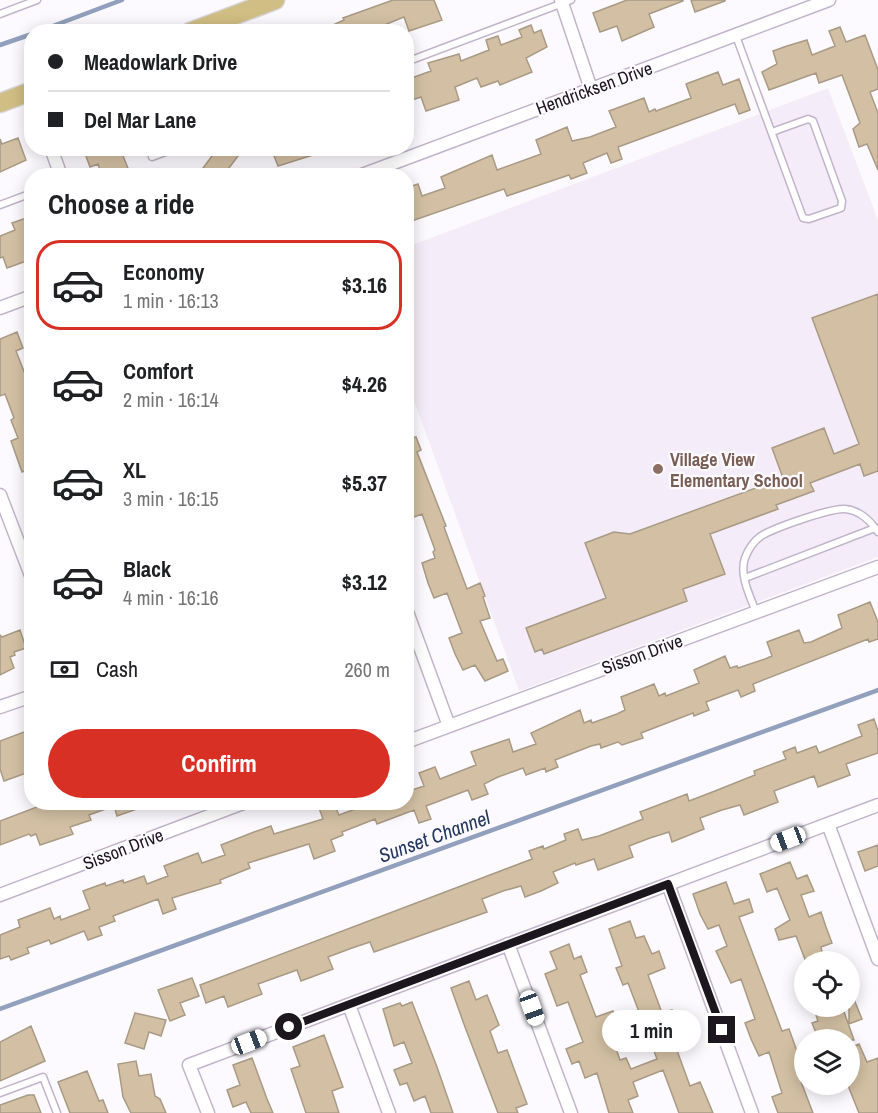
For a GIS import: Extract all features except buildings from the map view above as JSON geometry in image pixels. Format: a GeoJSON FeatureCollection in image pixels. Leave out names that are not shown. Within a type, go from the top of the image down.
{"type":"FeatureCollection","features":[{"type":"Feature","properties":{"kind":"main road"},"geometry":{"type":"LineString","coordinates":[[211,24],[275,0]]}},
{"type":"Feature","properties":{"kind":"main road"},"geometry":{"type":"LineString","coordinates":[[0,103],[24,95]]}},
{"type":"Feature","properties":{"kind":"street","name":"Hendricksen Drive"},"geometry":{"type":"LineString","coordinates":[[414,155],[829,0]]}},
{"type":"Feature","properties":{"kind":"street"},"geometry":{"type":"LineString","coordinates":[[564,1],[591,89]]}},
{"type":"Feature","properties":{"kind":"street","name":"Hendricksen Drive"},"geometry":{"type":"LineString","coordinates":[[380,168],[412,156]]}},
{"type":"Feature","properties":{"kind":"street"},"geometry":{"type":"LineString","coordinates":[[0,308],[24,299]]}},
{"type":"Feature","properties":{"kind":"street"},"geometry":{"type":"LineString","coordinates":[[0,495],[24,557]]}},
{"type":"Feature","properties":{"kind":"street","name":"Sisson Drive"},"geometry":{"type":"LineString","coordinates":[[414,739],[878,567]]}},
{"type":"Feature","properties":{"kind":"street"},"geometry":{"type":"LineString","coordinates":[[414,631],[449,726]]}},
{"type":"Feature","properties":{"kind":"street"},"geometry":{"type":"LineString","coordinates":[[0,707],[24,699]]}},
{"type":"Feature","properties":{"kind":"street"},"geometry":{"type":"LineString","coordinates":[[208,1113],[189,1065],[878,805]]}},
{"type":"Feature","properties":{"kind":"street","name":"Sisson Drive"},"geometry":{"type":"LineString","coordinates":[[0,895],[225,810]]}},
{"type":"Feature","properties":{"kind":"street"},"geometry":{"type":"LineString","coordinates":[[828,824],[878,959]]}},
{"type":"Feature","properties":{"kind":"street"},"geometry":{"type":"LineString","coordinates":[[668,884],[752,1113]]}},
{"type":"Feature","properties":{"kind":"street"},"geometry":{"type":"LineString","coordinates":[[508,944],[571,1113]]}},
{"type":"Feature","properties":{"kind":"street"},"geometry":{"type":"LineString","coordinates":[[349,1005],[389,1113]]}},
{"type":"Feature","properties":{"kind":"lane"},"geometry":{"type":"LineString","coordinates":[[0,14],[37,0]]}},
{"type":"Feature","properties":{"kind":"lane"},"geometry":{"type":"LineString","coordinates":[[414,59],[564,1]]}},
{"type":"Feature","properties":{"kind":"lane"},"geometry":{"type":"LineString","coordinates":[[735,35],[771,132],[803,218],[810,219],[841,208],[843,201],[813,121],[808,119],[771,132]]}},
{"type":"Feature","properties":{"kind":"lane"},"geometry":{"type":"LineString","coordinates":[[0,205],[24,196]]}},
{"type":"Feature","properties":{"kind":"lane"},"geometry":{"type":"LineString","coordinates":[[744,578],[877,530],[858,513],[847,509],[829,510],[761,536],[751,546],[744,560],[744,578],[756,612]]}},
{"type":"Feature","properties":{"kind":"lane"},"geometry":{"type":"LineString","coordinates":[[0,1093],[43,1077],[57,1113]]}},
{"type":"Feature","properties":{"kind":"shaded area","name":"Village View Elementary School"},"geometry":{"type":"Polygon","coordinates":[[[828,88],[878,220],[878,557],[519,691],[414,400],[414,244],[828,88]]]}},
{"type":"Feature","properties":{"kind":"waterway"},"geometry":{"type":"LineString","coordinates":[[58,24],[122,0]]}},
{"type":"Feature","properties":{"kind":"waterway"},"geometry":{"type":"LineString","coordinates":[[0,45],[24,37]]}},
{"type":"Feature","properties":{"kind":"waterway","name":"Sunset Channel"},"geometry":{"type":"LineString","coordinates":[[0,1009],[878,690]]}},
{"type":"Feature","properties":{"kind":"place","name":"Village View Elementary School"},"geometry":{"type":"Point","coordinates":[658,469]}},
{"type":"Feature","properties":{"kind":"route"},"geometry":{"type":"LineString","coordinates":[[289,1027],[668,884],[722,1030]]}}]}
